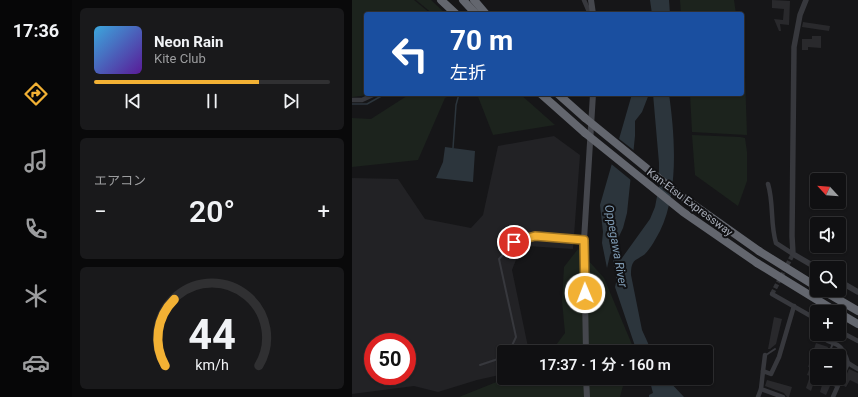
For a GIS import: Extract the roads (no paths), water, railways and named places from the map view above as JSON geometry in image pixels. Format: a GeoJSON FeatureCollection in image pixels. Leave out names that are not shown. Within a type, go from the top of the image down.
{"type":"FeatureCollection","features":[{"type":"Feature","properties":{"kind":"highway"},"geometry":{"type":"LineString","coordinates":[[441,0],[454,12]]}},
{"type":"Feature","properties":{"kind":"highway"},"geometry":{"type":"LineString","coordinates":[[449,0],[461,12]]}},
{"type":"Feature","properties":{"kind":"highway"},"geometry":{"type":"LineString","coordinates":[[463,0],[474,12]]}},
{"type":"Feature","properties":{"kind":"highway"},"geometry":{"type":"LineString","coordinates":[[474,0],[484,12]]}},
{"type":"Feature","properties":{"kind":"highway","name":"Kan-Etsu Expressway"},"geometry":{"type":"LineString","coordinates":[[543,96],[585,133],[665,198],[757,264],[826,305]]}},
{"type":"Feature","properties":{"kind":"highway","name":"Kan-Etsu Expressway"},"geometry":{"type":"LineString","coordinates":[[560,96],[665,184],[759,251],[810,283]]}},
{"type":"Feature","properties":{"kind":"highway"},"geometry":{"type":"LineString","coordinates":[[565,96],[576,110]]}},
{"type":"Feature","properties":{"kind":"highway"},"geometry":{"type":"LineString","coordinates":[[834,297],[858,311]]}},
{"type":"Feature","properties":{"kind":"highway","name":"Kan-Etsu Expressway"},"geometry":{"type":"LineString","coordinates":[[846,317],[858,324]]}},
{"type":"Feature","properties":{"kind":"main road"},"geometry":{"type":"LineString","coordinates":[[591,0],[591,12]]}},
{"type":"Feature","properties":{"kind":"main road"},"geometry":{"type":"LineString","coordinates":[[586,345],[584,240],[593,96]]}},
{"type":"Feature","properties":{"kind":"main road"},"geometry":{"type":"LineString","coordinates":[[586,385],[587,397]]}},
{"type":"Feature","properties":{"kind":"street"},"geometry":{"type":"LineString","coordinates":[[584,0],[590,12]]}},
{"type":"Feature","properties":{"kind":"street"},"geometry":{"type":"LineString","coordinates":[[793,254],[794,47],[799,22],[806,0]]}},
{"type":"Feature","properties":{"kind":"street"},"geometry":{"type":"LineString","coordinates":[[352,100],[362,100],[371,96]]}},
{"type":"Feature","properties":{"kind":"street"},"geometry":{"type":"LineString","coordinates":[[768,184],[772,197],[773,233],[776,243],[810,264]]}},
{"type":"Feature","properties":{"kind":"street"},"geometry":{"type":"LineString","coordinates":[[846,285],[858,292]]}},
{"type":"Feature","properties":{"kind":"street"},"geometry":{"type":"LineString","coordinates":[[772,294],[810,315]]}},
{"type":"Feature","properties":{"kind":"street"},"geometry":{"type":"LineString","coordinates":[[763,372],[771,374],[779,357],[794,306]]}},
{"type":"Feature","properties":{"kind":"street"},"geometry":{"type":"LineString","coordinates":[[846,335],[858,341]]}},
{"type":"Feature","properties":{"kind":"street"},"geometry":{"type":"LineString","coordinates":[[833,342],[842,348],[848,363],[858,369]]}},
{"type":"Feature","properties":{"kind":"street"},"geometry":{"type":"LineString","coordinates":[[758,397],[761,389],[765,355]]}},
{"type":"Feature","properties":{"kind":"street"},"geometry":{"type":"LineString","coordinates":[[832,397],[848,363]]}},
{"type":"Feature","properties":{"kind":"street"},"geometry":{"type":"LineString","coordinates":[[761,389],[783,397]]}},
{"type":"Feature","properties":{"kind":"lane"},"geometry":{"type":"LineString","coordinates":[[512,345],[516,337],[499,259],[514,242],[535,236],[584,240]]}},
{"type":"Feature","properties":{"kind":"lane"},"geometry":{"type":"LineString","coordinates":[[830,349],[833,342]]}},
{"type":"Feature","properties":{"kind":"lane"},"geometry":{"type":"LineString","coordinates":[[765,355],[775,349]]}},
{"type":"Feature","properties":{"kind":"lane"},"geometry":{"type":"LineString","coordinates":[[480,365],[497,359]]}},
{"type":"Feature","properties":{"kind":"waterway"},"geometry":{"type":"LineString","coordinates":[[352,104],[367,104],[381,96]]}},
{"type":"Feature","properties":{"kind":"waterway"},"geometry":{"type":"LineString","coordinates":[[453,148],[456,105],[458,96]]}},
{"type":"Feature","properties":{"kind":"waterway","name":"Oppegawa River"},"geometry":{"type":"LineString","coordinates":[[613,234],[621,280]]}},
{"type":"Feature","properties":{"kind":"tunnel"},"geometry":{"type":"LineString","coordinates":[[772,294],[793,254]]}}]}
